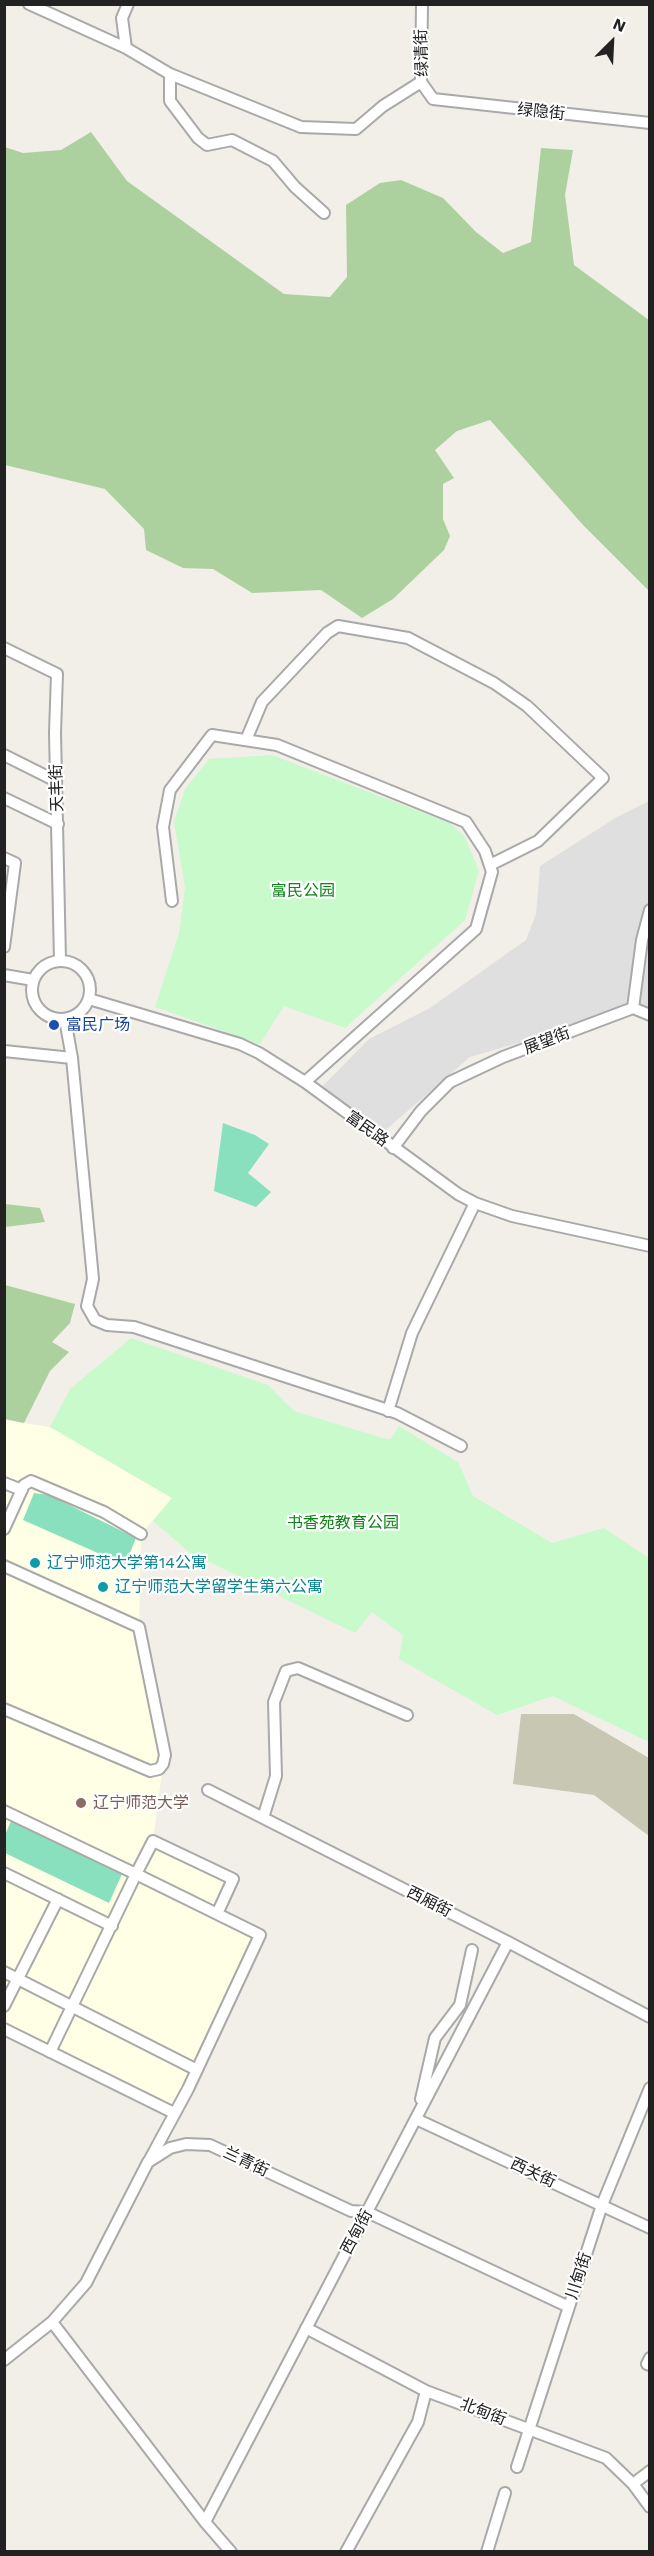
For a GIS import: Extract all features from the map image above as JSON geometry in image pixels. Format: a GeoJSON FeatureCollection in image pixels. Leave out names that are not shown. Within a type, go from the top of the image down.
{"type":"FeatureCollection","features":[{"type":"Feature","properties":{"kind":"street"},"geometry":{"type":"LineString","coordinates":[[29,4],[126,48],[170,74],[302,127],[333,130],[356,129],[384,106],[421,82]]}},
{"type":"Feature","properties":{"kind":"street"},"geometry":{"type":"LineString","coordinates":[[126,48],[122,18],[128,4]]}},
{"type":"Feature","properties":{"kind":"street","name":"绿清街"},"geometry":{"type":"LineString","coordinates":[[422,4],[421,82],[433,99]]}},
{"type":"Feature","properties":{"kind":"street"},"geometry":{"type":"LineString","coordinates":[[170,74],[170,101],[198,138],[207,145],[232,140],[273,161],[295,187],[324,213]]}},
{"type":"Feature","properties":{"kind":"street","name":"绿隐街"},"geometry":{"type":"LineString","coordinates":[[433,99],[649,123]]}},
{"type":"Feature","properties":{"kind":"street"},"geometry":{"type":"LineString","coordinates":[[246,740],[262,702],[332,629],[338,626],[408,638],[494,683],[527,706],[603,778],[538,841],[490,865]]}},
{"type":"Feature","properties":{"kind":"street","name":"天丰街"},"geometry":{"type":"LineString","coordinates":[[4,648],[57,674],[55,733],[60,960]]}},
{"type":"Feature","properties":{"kind":"street"},"geometry":{"type":"LineString","coordinates":[[172,901],[162,827],[170,790],[212,735],[277,745],[466,822],[485,850],[492,872],[488,895],[476,928],[305,1082]]}},
{"type":"Feature","properties":{"kind":"street"},"geometry":{"type":"LineString","coordinates":[[4,755],[56,781]]}},
{"type":"Feature","properties":{"kind":"street"},"geometry":{"type":"LineString","coordinates":[[4,798],[58,824]]}},
{"type":"Feature","properties":{"kind":"street"},"geometry":{"type":"LineString","coordinates":[[4,858],[15,863],[4,947]]}},
{"type":"Feature","properties":{"kind":"street"},"geometry":{"type":"LineString","coordinates":[[650,910],[642,939],[633,1008],[650,1015]]}},
{"type":"Feature","properties":{"kind":"street"},"geometry":{"type":"LineString","coordinates":[[60,960],[78,965],[85,972],[91,989],[89,999],[80,1012],[65,1019],[47,1016],[40,1010],[32,994],[33,980],[41,968],[60,960]]}},
{"type":"Feature","properties":{"kind":"street"},"geometry":{"type":"LineString","coordinates":[[4,975],[33,980]]}},
{"type":"Feature","properties":{"kind":"street","name":"富民路"},"geometry":{"type":"LineString","coordinates":[[89,999],[240,1044],[276,1062],[458,1194],[476,1203],[512,1216],[650,1246]]}},
{"type":"Feature","properties":{"kind":"street","name":"展望街"},"geometry":{"type":"LineString","coordinates":[[393,1148],[421,1111],[450,1082],[503,1057],[633,1008]]}},
{"type":"Feature","properties":{"kind":"street"},"geometry":{"type":"LineString","coordinates":[[65,1019],[72,1058],[93,1279],[87,1306],[96,1320],[107,1325],[134,1327],[388,1411],[461,1446]]}},
{"type":"Feature","properties":{"kind":"street"},"geometry":{"type":"LineString","coordinates":[[4,1051],[72,1058]]}},
{"type":"Feature","properties":{"kind":"street"},"geometry":{"type":"LineString","coordinates":[[388,1411],[412,1333],[476,1203]]}},
{"type":"Feature","properties":{"kind":"street"},"geometry":{"type":"LineString","coordinates":[[4,1529],[22,1490],[27,1482],[31,1481],[104,1512],[141,1534]]}},
{"type":"Feature","properties":{"kind":"street"},"geometry":{"type":"LineString","coordinates":[[4,1483],[22,1490]]}},
{"type":"Feature","properties":{"kind":"street"},"geometry":{"type":"LineString","coordinates":[[4,1566],[139,1627],[165,1755],[163,1764],[159,1769],[150,1771],[4,1709]]}},
{"type":"Feature","properties":{"kind":"street"},"geometry":{"type":"LineString","coordinates":[[263,1818],[276,1776],[274,1702],[286,1671],[298,1668],[407,1716]]}},
{"type":"Feature","properties":{"kind":"street","name":"西厢街"},"geometry":{"type":"LineString","coordinates":[[207,1790],[508,1942],[650,2017]]}},
{"type":"Feature","properties":{"kind":"street"},"geometry":{"type":"LineString","coordinates":[[4,1811],[260,1935],[197,2070],[86,2283],[52,2322],[4,2360]]}},
{"type":"Feature","properties":{"kind":"street"},"geometry":{"type":"LineString","coordinates":[[50,2052],[153,1841],[233,1879],[217,1914]]}},
{"type":"Feature","properties":{"kind":"street"},"geometry":{"type":"LineString","coordinates":[[4,1873],[112,1926]]}},
{"type":"Feature","properties":{"kind":"street"},"geometry":{"type":"LineString","coordinates":[[4,2006],[58,1899]]}},
{"type":"Feature","properties":{"kind":"street","name":"西甸街"},"geometry":{"type":"LineString","coordinates":[[205,2522],[508,1942]]}},
{"type":"Feature","properties":{"kind":"street"},"geometry":{"type":"LineString","coordinates":[[417,2116],[435,2038],[459,2005],[472,1950]]}},
{"type":"Feature","properties":{"kind":"street"},"geometry":{"type":"LineString","coordinates":[[4,1972],[197,2070]]}},
{"type":"Feature","properties":{"kind":"street"},"geometry":{"type":"LineString","coordinates":[[4,2029],[174,2113]]}},
{"type":"Feature","properties":{"kind":"street","name":"川甸街"},"geometry":{"type":"LineString","coordinates":[[517,2467],[602,2206],[650,2088]]}},
{"type":"Feature","properties":{"kind":"street","name":"西关街"},"geometry":{"type":"LineString","coordinates":[[417,2116],[650,2228]]}},
{"type":"Feature","properties":{"kind":"street","name":"兰青街"},"geometry":{"type":"LineString","coordinates":[[148,2162],[170,2148],[186,2144],[210,2145],[351,2211],[367,2212],[569,2307]]}},
{"type":"Feature","properties":{"kind":"street"},"geometry":{"type":"LineString","coordinates":[[52,2322],[205,2522],[231,2552]]}},
{"type":"Feature","properties":{"kind":"street","name":"北甸街"},"geometry":{"type":"LineString","coordinates":[[306,2328],[426,2391],[606,2458],[633,2484],[650,2506]]}},
{"type":"Feature","properties":{"kind":"street"},"geometry":{"type":"LineString","coordinates":[[650,2358],[647,2364],[650,2365]]}},
{"type":"Feature","properties":{"kind":"street"},"geometry":{"type":"LineString","coordinates":[[346,2552],[418,2422],[426,2391]]}},
{"type":"Feature","properties":{"kind":"street"},"geometry":{"type":"LineString","coordinates":[[633,2484],[650,2471]]}},
{"type":"Feature","properties":{"kind":"street"},"geometry":{"type":"LineString","coordinates":[[487,2552],[505,2493]]}},
{"type":"Feature","properties":{"kind":"shaded area"},"geometry":{"type":"Polygon","coordinates":[[[649,801],[649,1016],[620,1013],[470,1057],[381,1134],[315,1094],[369,1039],[430,1008],[526,940],[536,914],[540,866],[617,817],[649,801]]]}},
{"type":"Feature","properties":{"kind":"shaded area","name":"辽宁师范大学"},"geometry":{"type":"Polygon","coordinates":[[[4,1420],[50,1427],[172,1498],[141,1534],[139,1627],[163,1764],[153,1841],[233,1879],[217,1914],[260,1935],[174,2113],[5,2022],[4,1420]]]}},
{"type":"Feature","properties":{"kind":"shaded area"},"geometry":{"type":"Polygon","coordinates":[[[521,1714],[574,1714],[649,1758],[649,1836],[594,1795],[513,1784],[521,1714]]]}},
{"type":"Feature","properties":{"kind":"green space"},"geometry":{"type":"Polygon","coordinates":[[[91,132],[127,181],[284,294],[330,297],[347,277],[346,205],[380,183],[401,180],[443,198],[476,232],[503,253],[531,242],[541,148],[573,150],[565,195],[574,265],[649,320],[649,591],[583,525],[490,420],[457,431],[435,450],[454,478],[443,484],[443,519],[450,536],[444,550],[393,599],[362,618],[321,590],[252,593],[213,569],[183,568],[146,550],[144,529],[105,489],[5,465],[5,147],[23,153],[61,150],[91,132]]]}},
{"type":"Feature","properties":{"kind":"green space","name":"富民公园"},"geometry":{"type":"Polygon","coordinates":[[[272,755],[450,823],[465,837],[479,871],[465,920],[345,1028],[284,1006],[260,1044],[155,1007],[179,933],[185,888],[174,822],[185,789],[209,759],[272,755]]]}},
{"type":"Feature","properties":{"kind":"green space"},"geometry":{"type":"Polygon","coordinates":[[[223,1123],[255,1135],[269,1144],[248,1173],[271,1192],[256,1207],[214,1191],[223,1123]]]}},
{"type":"Feature","properties":{"kind":"green space"},"geometry":{"type":"Polygon","coordinates":[[[5,1204],[40,1208],[45,1222],[5,1227],[5,1204]]]}},
{"type":"Feature","properties":{"kind":"green space"},"geometry":{"type":"Polygon","coordinates":[[[5,1285],[75,1304],[70,1323],[52,1342],[69,1352],[50,1371],[24,1423],[5,1419],[5,1285]]]}},
{"type":"Feature","properties":{"kind":"green space","name":"书香苑教育公园"},"geometry":{"type":"Polygon","coordinates":[[[131,1338],[268,1385],[294,1411],[390,1440],[399,1426],[458,1462],[473,1496],[552,1543],[604,1528],[649,1558],[649,1742],[553,1696],[497,1715],[399,1659],[403,1635],[372,1612],[355,1633],[189,1552],[153,1521],[172,1498],[50,1427],[70,1389],[131,1338]]]}},
{"type":"Feature","properties":{"kind":"green space"},"geometry":{"type":"Polygon","coordinates":[[[34,1493],[49,1495],[136,1538],[125,1565],[23,1520],[34,1493]]]}},
{"type":"Feature","properties":{"kind":"green space"},"geometry":{"type":"Polygon","coordinates":[[[11,1821],[122,1874],[109,1903],[5,1853],[5,1835],[11,1821]]]}},
{"type":"Feature","properties":{"kind":"place","name":"富民广场"},"geometry":{"type":"Point","coordinates":[54,1025]}},
{"type":"Feature","properties":{"kind":"place","name":"辽宁师范大学第14公寓"},"geometry":{"type":"Point","coordinates":[35,1563]}},
{"type":"Feature","properties":{"kind":"place","name":"辽宁师范大学留学生第六公寓"},"geometry":{"type":"Point","coordinates":[103,1587]}},
{"type":"Feature","properties":{"kind":"place","name":"辽宁师范大学"},"geometry":{"type":"Point","coordinates":[81,1803]}}]}
